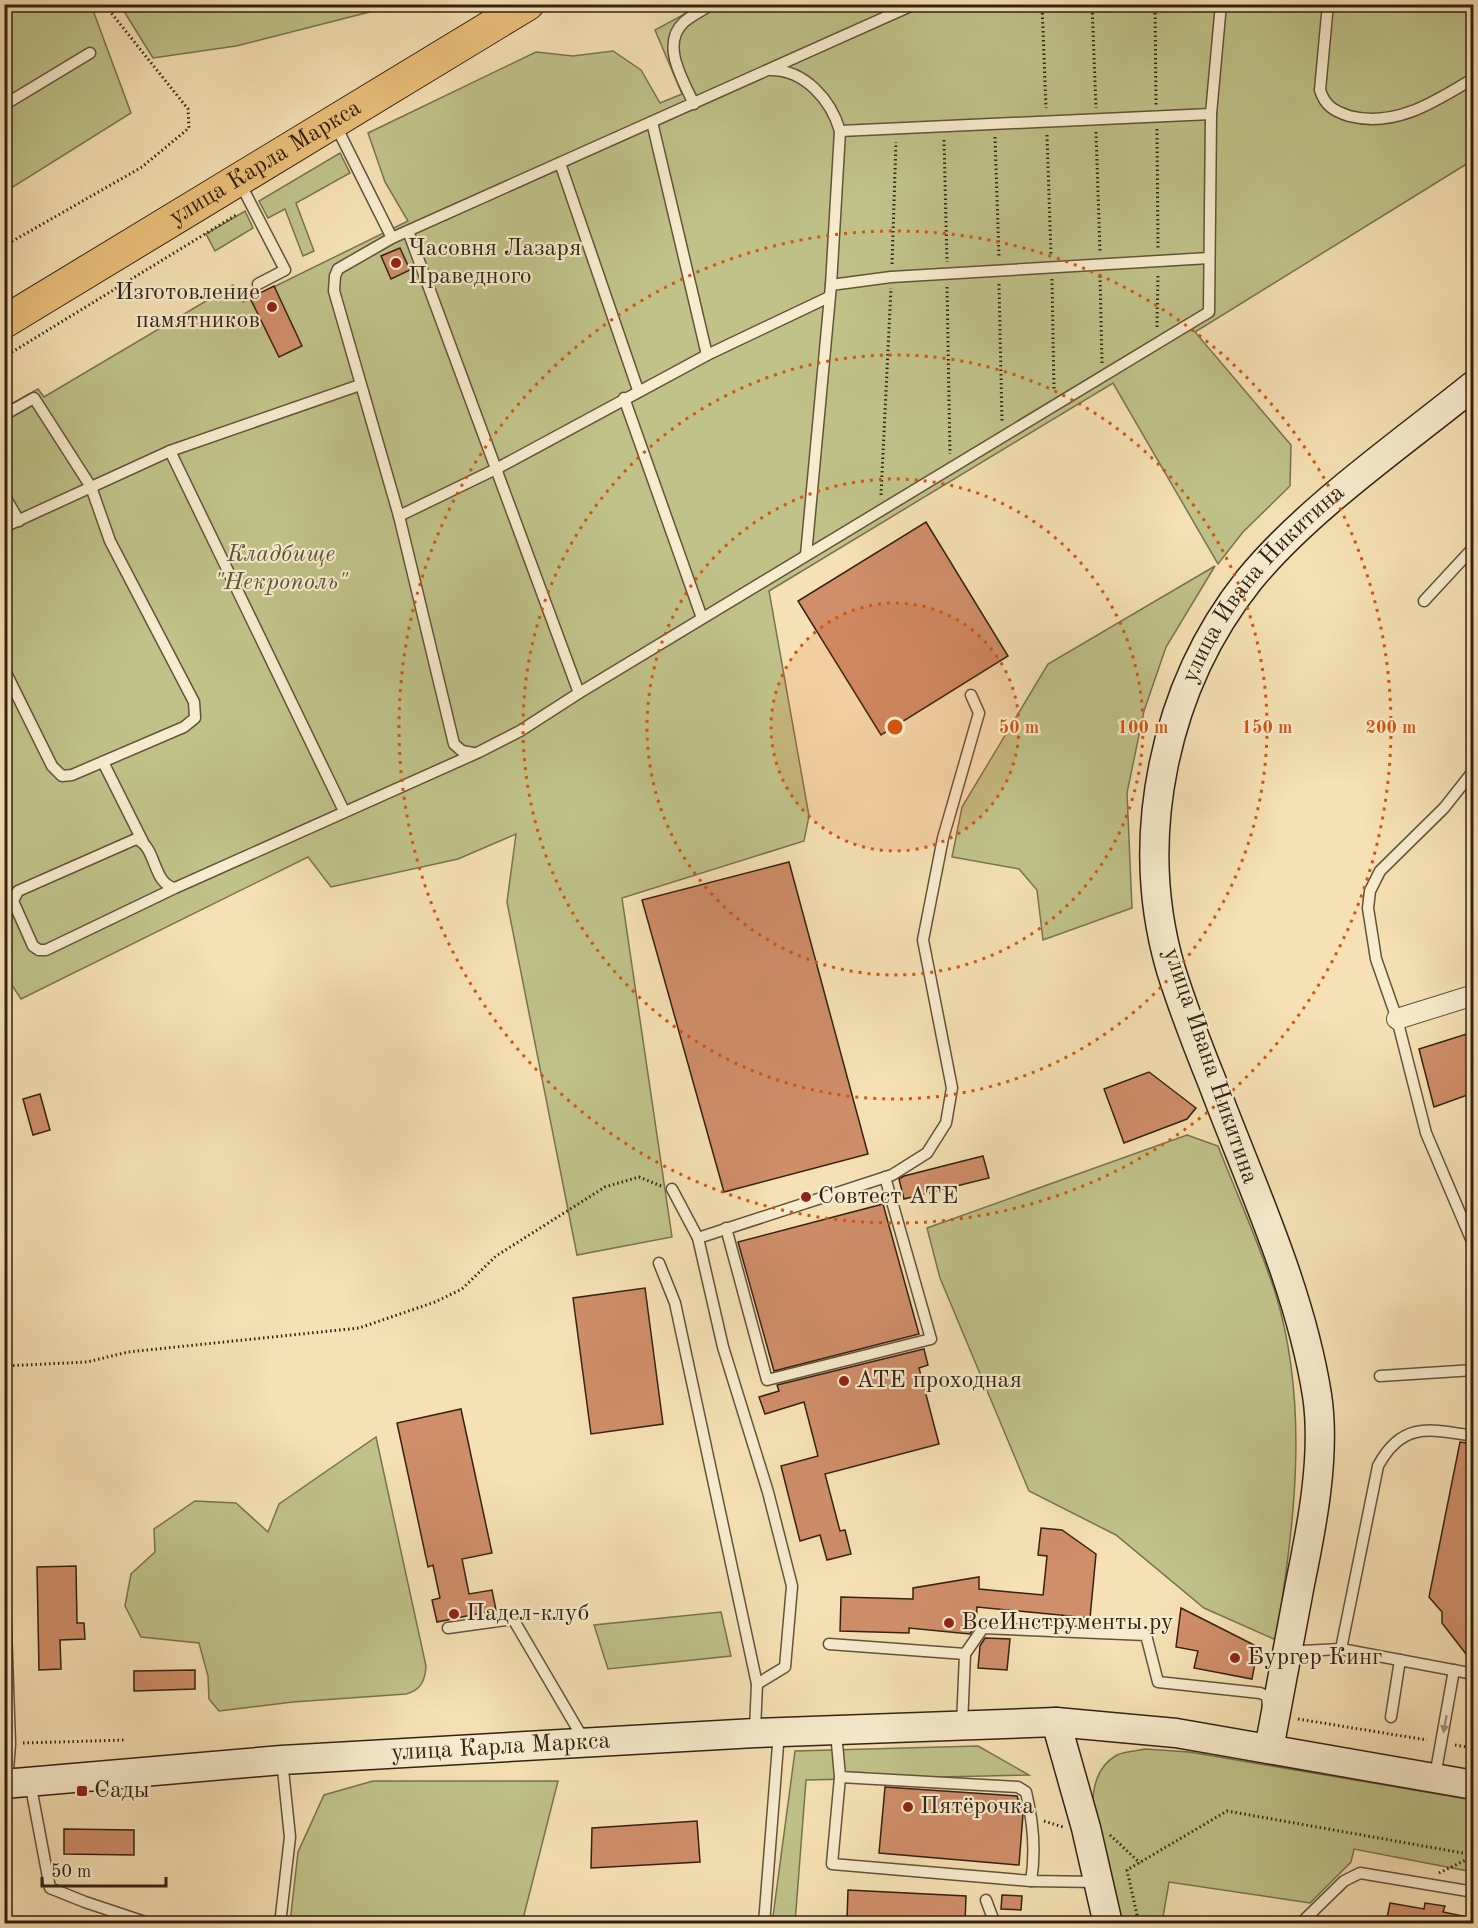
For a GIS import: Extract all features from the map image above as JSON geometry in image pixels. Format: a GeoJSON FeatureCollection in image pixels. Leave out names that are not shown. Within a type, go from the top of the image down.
{"type":"FeatureCollection","features":[{"type":"Feature","properties":{"kind":"main road","name":"улица Карла Маркса"},"geometry":{"type":"LineString","coordinates":[[4,322],[528,4]]}},
{"type":"Feature","properties":{"kind":"main road","name":"улица Ивана Никитина"},"geometry":{"type":"LineString","coordinates":[[1265,1749],[1286,1660],[1313,1516],[1318,1456],[1317,1399],[1303,1331],[1282,1265],[1171,967],[1159,911],[1154,855],[1163,767],[1176,713],[1194,670],[1220,623],[1250,580],[1313,516],[1473,385]]}},
{"type":"Feature","properties":{"kind":"main road","name":"улица Карла Маркса"},"geometry":{"type":"LineString","coordinates":[[14,1783],[282,1760],[586,1742],[767,1732],[1056,1722],[1176,1733],[1473,1785]]}},
{"type":"Feature","properties":{"kind":"main road"},"geometry":{"type":"LineString","coordinates":[[1056,1722],[1086,1828],[1107,1923]]}},
{"type":"Feature","properties":{"kind":"street"},"geometry":{"type":"LineString","coordinates":[[1397,1019],[1473,994]]}},
{"type":"Feature","properties":{"kind":"lane"},"geometry":{"type":"LineString","coordinates":[[694,104],[672,47],[677,31],[685,21],[712,4]]}},
{"type":"Feature","properties":{"kind":"lane"},"geometry":{"type":"LineString","coordinates":[[449,764],[454,744],[399,516],[334,291],[334,276],[344,264],[392,238],[915,4]]}},
{"type":"Feature","properties":{"kind":"lane"},"geometry":{"type":"LineString","coordinates":[[143,842],[136,839],[130,841],[16,894],[14,904],[33,946],[39,950],[46,950],[158,896],[170,886],[353,809],[520,731],[702,618],[1209,312],[1211,114],[1221,4]]}},
{"type":"Feature","properties":{"kind":"lane"},"geometry":{"type":"LineString","coordinates":[[1328,4],[1320,90],[1323,100],[1332,109],[1355,117],[1394,118],[1421,108],[1473,78]]}},
{"type":"Feature","properties":{"kind":"lane"},"geometry":{"type":"LineString","coordinates":[[4,105],[90,53]]}},
{"type":"Feature","properties":{"kind":"lane"},"geometry":{"type":"LineString","coordinates":[[802,55],[799,65],[803,79]]}},
{"type":"Feature","properties":{"kind":"lane"},"geometry":{"type":"LineString","coordinates":[[768,70],[786,71],[803,79],[827,103],[840,130],[831,285],[806,555]]}},
{"type":"Feature","properties":{"kind":"lane"},"geometry":{"type":"LineString","coordinates":[[840,130],[1211,114]]}},
{"type":"Feature","properties":{"kind":"lane"},"geometry":{"type":"LineString","coordinates":[[333,121],[392,238]]}},
{"type":"Feature","properties":{"kind":"lane"},"geometry":{"type":"LineString","coordinates":[[652,123],[707,355]]}},
{"type":"Feature","properties":{"kind":"lane"},"geometry":{"type":"LineString","coordinates":[[560,163],[638,390]]}},
{"type":"Feature","properties":{"kind":"lane"},"geometry":{"type":"LineString","coordinates":[[238,180],[285,270],[258,284]]}},
{"type":"Feature","properties":{"kind":"lane"},"geometry":{"type":"LineString","coordinates":[[408,231],[579,693]]}},
{"type":"Feature","properties":{"kind":"lane"},"geometry":{"type":"LineString","coordinates":[[831,285],[891,277],[1209,258]]}},
{"type":"Feature","properties":{"kind":"lane"},"geometry":{"type":"LineString","coordinates":[[399,516],[496,469],[638,390],[830,297]]}},
{"type":"Feature","properties":{"kind":"lane"},"geometry":{"type":"LineString","coordinates":[[4,527],[170,451],[360,385]]}},
{"type":"Feature","properties":{"kind":"lane"},"geometry":{"type":"LineString","coordinates":[[4,416],[34,398],[91,486],[110,540],[196,711],[191,724],[72,775],[58,774],[4,669]]}},
{"type":"Feature","properties":{"kind":"lane"},"geometry":{"type":"LineString","coordinates":[[624,398],[702,618]]}},
{"type":"Feature","properties":{"kind":"lane"},"geometry":{"type":"LineString","coordinates":[[170,451],[344,811]]}},
{"type":"Feature","properties":{"kind":"lane"},"geometry":{"type":"LineString","coordinates":[[4,495],[19,521]]}},
{"type":"Feature","properties":{"kind":"lane"},"geometry":{"type":"LineString","coordinates":[[1424,601],[1473,547]]}},
{"type":"Feature","properties":{"kind":"lane"},"geometry":{"type":"LineString","coordinates":[[698,1238],[885,1177],[927,1153],[946,1123],[952,1088],[923,940],[943,838],[979,713],[970,695]]}},
{"type":"Feature","properties":{"kind":"lane"},"geometry":{"type":"LineString","coordinates":[[454,744],[465,752],[479,752]]}},
{"type":"Feature","properties":{"kind":"lane"},"geometry":{"type":"LineString","coordinates":[[102,762],[143,842],[170,886]]}},
{"type":"Feature","properties":{"kind":"lane"},"geometry":{"type":"LineString","coordinates":[[1473,770],[1444,808],[1380,871],[1370,891],[1368,908],[1376,958],[1397,1019],[1426,1133],[1473,1246]]}},
{"type":"Feature","properties":{"kind":"lane"},"geometry":{"type":"LineString","coordinates":[[130,841],[135,836],[136,828]]}},
{"type":"Feature","properties":{"kind":"lane"},"geometry":{"type":"LineString","coordinates":[[726,1228],[767,1380],[931,1339],[885,1177]]}},
{"type":"Feature","properties":{"kind":"lane"},"geometry":{"type":"LineString","coordinates":[[672,1189],[698,1238],[723,1347],[768,1492],[792,1586],[785,1667],[757,1684]]}},
{"type":"Feature","properties":{"kind":"lane"},"geometry":{"type":"LineString","coordinates":[[659,1263],[675,1303],[767,1732],[764,1923]]}},
{"type":"Feature","properties":{"kind":"lane"},"geometry":{"type":"LineString","coordinates":[[1380,1376],[1473,1370]]}},
{"type":"Feature","properties":{"kind":"lane"},"geometry":{"type":"LineString","coordinates":[[1341,1649],[1378,1466],[1387,1450],[1410,1433],[1428,1429],[1473,1436]]}},
{"type":"Feature","properties":{"kind":"lane"},"geometry":{"type":"LineString","coordinates":[[4,1569],[9,1744],[14,1783],[50,1888],[151,1923]]}},
{"type":"Feature","properties":{"kind":"lane"},"geometry":{"type":"LineString","coordinates":[[448,1628],[513,1619],[586,1742]]}},
{"type":"Feature","properties":{"kind":"lane"},"geometry":{"type":"LineString","coordinates":[[962,1725],[965,1654],[983,1628],[1146,1635],[1158,1682],[1260,1693],[1267,1696],[1269,1701],[1265,1749]]}},
{"type":"Feature","properties":{"kind":"lane"},"geometry":{"type":"LineString","coordinates":[[829,1644],[965,1654]]}},
{"type":"Feature","properties":{"kind":"lane"},"geometry":{"type":"LineString","coordinates":[[1286,1660],[1302,1651],[1323,1648],[1341,1649],[1473,1674]]}},
{"type":"Feature","properties":{"kind":"lane"},"geometry":{"type":"LineString","coordinates":[[1391,1717],[1400,1660]]}},
{"type":"Feature","properties":{"kind":"lane"},"geometry":{"type":"LineString","coordinates":[[1435,1778],[1454,1670]]}},
{"type":"Feature","properties":{"kind":"lane"},"geometry":{"type":"LineString","coordinates":[[836,1730],[840,1777],[832,1864],[1031,1881],[1098,1882]]}},
{"type":"Feature","properties":{"kind":"lane"},"geometry":{"type":"LineString","coordinates":[[280,1923],[290,1837],[282,1760]]}},
{"type":"Feature","properties":{"kind":"lane"},"geometry":{"type":"LineString","coordinates":[[840,1777],[1018,1787],[1026,1792],[1032,1818],[1034,1864],[1031,1881]]}},
{"type":"Feature","properties":{"kind":"lane"},"geometry":{"type":"LineString","coordinates":[[1300,1923],[1344,1881],[1360,1873],[1473,1892]]}},
{"type":"Feature","properties":{"kind":"lane"},"geometry":{"type":"LineString","coordinates":[[986,1900],[995,1923]]}},
{"type":"Feature","properties":{"kind":"path"},"geometry":{"type":"LineString","coordinates":[[4,246],[142,167],[189,128],[188,109],[104,4]]}},
{"type":"Feature","properties":{"kind":"path"},"geometry":{"type":"LineString","coordinates":[[1042,4],[1055,405]]}},
{"type":"Feature","properties":{"kind":"path"},"geometry":{"type":"LineString","coordinates":[[1092,4],[1102,377]]}},
{"type":"Feature","properties":{"kind":"path"},"geometry":{"type":"LineString","coordinates":[[1155,4],[1157,344]]}},
{"type":"Feature","properties":{"kind":"path"},"geometry":{"type":"LineString","coordinates":[[944,126],[950,468]]}},
{"type":"Feature","properties":{"kind":"path"},"geometry":{"type":"LineString","coordinates":[[880,511],[897,128]]}},
{"type":"Feature","properties":{"kind":"path"},"geometry":{"type":"LineString","coordinates":[[4,357],[236,215]]}},
{"type":"Feature","properties":{"kind":"path"},"geometry":{"type":"LineString","coordinates":[[4,1366],[87,1362],[128,1352],[359,1328],[435,1302],[462,1289],[496,1256],[605,1187],[639,1177],[672,1189]]}},
{"type":"Feature","properties":{"kind":"path"},"geometry":{"type":"LineString","coordinates":[[1326,1722],[1473,1748]]}},
{"type":"Feature","properties":{"kind":"path"},"geometry":{"type":"LineString","coordinates":[[9,1744],[126,1740]]}},
{"type":"Feature","properties":{"kind":"path"},"geometry":{"type":"LineString","coordinates":[[1138,1923],[1127,1870],[1227,1811],[1473,1855]]}},
{"type":"Feature","properties":{"kind":"path"},"geometry":{"type":"LineString","coordinates":[[1418,1883],[1473,1855]]}},
{"type":"Feature","properties":{"kind":"green space"},"geometry":{"type":"Polygon","coordinates":[[[5,5],[91,5],[131,113],[5,192],[5,5]]]}},
{"type":"Feature","properties":{"kind":"green space"},"geometry":{"type":"Polygon","coordinates":[[[120,5],[397,5],[236,46],[153,58],[120,5]]]}},
{"type":"Feature","properties":{"kind":"green space","name":"Кладбище \"Некрополь\""},"geometry":{"type":"Polygon","coordinates":[[[701,5],[1473,5],[1473,160],[1195,332],[1291,445],[1290,486],[1243,532],[1218,564],[1113,383],[769,591],[809,816],[804,841],[622,898],[672,1237],[577,1255],[507,902],[516,834],[458,859],[331,887],[308,857],[21,999],[4,973],[4,408],[38,389],[44,397],[233,285],[243,302],[408,221],[385,182],[368,133],[536,52],[573,56],[613,51],[641,70],[660,103],[682,94],[655,30],[701,5]]]}},
{"type":"Feature","properties":{"kind":"green space"},"geometry":{"type":"Polygon","coordinates":[[[340,153],[350,173],[296,203],[314,251],[303,256],[285,209],[268,218],[259,201],[340,153]]]}},
{"type":"Feature","properties":{"kind":"green space"},"geometry":{"type":"Polygon","coordinates":[[[245,211],[253,228],[215,251],[206,234],[245,211]]]}},
{"type":"Feature","properties":{"kind":"green space"},"geometry":{"type":"Polygon","coordinates":[[[1215,566],[1166,647],[1144,711],[1127,793],[1132,908],[1043,940],[1037,890],[1019,869],[952,857],[962,807],[1048,664],[1215,566]]]}},
{"type":"Feature","properties":{"kind":"green space"},"geometry":{"type":"Polygon","coordinates":[[[1187,1135],[1218,1146],[1270,1276],[1286,1338],[1293,1381],[1296,1467],[1288,1554],[1276,1640],[1204,1608],[1116,1535],[1029,1491],[940,1278],[927,1228],[1187,1135]]]}},
{"type":"Feature","properties":{"kind":"green space"},"geometry":{"type":"Polygon","coordinates":[[[376,1437],[426,1666],[421,1684],[406,1694],[293,1702],[219,1711],[209,1699],[208,1676],[199,1643],[141,1637],[125,1606],[131,1574],[155,1552],[154,1529],[195,1501],[236,1503],[268,1532],[279,1504],[376,1437]]]}},
{"type":"Feature","properties":{"kind":"green space"},"geometry":{"type":"Polygon","coordinates":[[[721,1612],[731,1656],[608,1669],[594,1625],[721,1612]]]}},
{"type":"Feature","properties":{"kind":"green space"},"geometry":{"type":"Polygon","coordinates":[[[978,1746],[1029,1775],[806,1780],[795,1923],[772,1924],[795,1751],[978,1746]]]}},
{"type":"Feature","properties":{"kind":"green space"},"geometry":{"type":"Polygon","coordinates":[[[1145,1749],[1189,1752],[1473,1800],[1473,1872],[1354,1849],[1351,1862],[1310,1903],[1169,1882],[1163,1917],[1165,1923],[1124,1923],[1109,1884],[1096,1834],[1093,1810],[1094,1787],[1102,1769],[1117,1755],[1145,1749]]]}},
{"type":"Feature","properties":{"kind":"green space"},"geometry":{"type":"Polygon","coordinates":[[[373,1781],[558,1781],[522,1923],[290,1923],[298,1852],[324,1795],[373,1781]]]}},
{"type":"Feature","properties":{"kind":"building","name":"Часовня Лазаря Праведного"},"geometry":{"type":"Polygon","coordinates":[[[400,248],[410,270],[391,279],[381,256],[400,248]]]}},
{"type":"Feature","properties":{"kind":"building"},"geometry":{"type":"Polygon","coordinates":[[[274,286],[302,346],[279,357],[250,298],[274,286]]]}},
{"type":"Feature","properties":{"kind":"building"},"geometry":{"type":"Polygon","coordinates":[[[926,522],[1008,656],[881,735],[798,601],[926,522]]]}},
{"type":"Feature","properties":{"kind":"building"},"geometry":{"type":"Polygon","coordinates":[[[789,862],[868,1154],[724,1192],[642,900],[789,862]]]}},
{"type":"Feature","properties":{"kind":"building"},"geometry":{"type":"Polygon","coordinates":[[[1473,1032],[1473,1093],[1434,1107],[1419,1049],[1473,1032]]]}},
{"type":"Feature","properties":{"kind":"building"},"geometry":{"type":"Polygon","coordinates":[[[1149,1072],[1196,1108],[1187,1119],[1124,1143],[1104,1089],[1149,1072]]]}},
{"type":"Feature","properties":{"kind":"building"},"geometry":{"type":"Polygon","coordinates":[[[40,1094],[50,1130],[33,1135],[23,1099],[40,1094]]]}},
{"type":"Feature","properties":{"kind":"building"},"geometry":{"type":"Polygon","coordinates":[[[983,1156],[989,1178],[904,1199],[899,1179],[904,1176],[983,1156]]]}},
{"type":"Feature","properties":{"kind":"building"},"geometry":{"type":"Polygon","coordinates":[[[883,1204],[919,1334],[774,1371],[738,1242],[883,1204]]]}},
{"type":"Feature","properties":{"kind":"building"},"geometry":{"type":"Polygon","coordinates":[[[645,1288],[663,1424],[591,1434],[573,1298],[645,1288]]]}},
{"type":"Feature","properties":{"kind":"building"},"geometry":{"type":"Polygon","coordinates":[[[924,1349],[928,1365],[919,1368],[939,1444],[825,1474],[840,1531],[845,1530],[851,1554],[827,1560],[820,1535],[800,1541],[781,1466],[818,1456],[804,1402],[765,1414],[759,1397],[779,1391],[777,1385],[924,1349]]]}},
{"type":"Feature","properties":{"kind":"building"},"geometry":{"type":"Polygon","coordinates":[[[461,1409],[492,1553],[462,1559],[469,1594],[492,1590],[496,1610],[437,1622],[432,1600],[440,1598],[433,1565],[428,1567],[397,1423],[461,1409]]]}},
{"type":"Feature","properties":{"kind":"building"},"geometry":{"type":"Polygon","coordinates":[[[1460,1442],[1473,1444],[1473,1663],[1442,1623],[1442,1612],[1429,1597],[1460,1442]]]}},
{"type":"Feature","properties":{"kind":"building"},"geometry":{"type":"Polygon","coordinates":[[[1041,1528],[1062,1530],[1096,1554],[1090,1618],[977,1607],[976,1624],[970,1634],[909,1628],[909,1633],[840,1631],[841,1597],[913,1599],[913,1588],[979,1577],[979,1589],[1043,1595],[1047,1556],[1038,1555],[1041,1528]]]}},
{"type":"Feature","properties":{"kind":"building"},"geometry":{"type":"Polygon","coordinates":[[[76,1566],[77,1623],[84,1623],[85,1639],[60,1640],[61,1669],[39,1670],[37,1567],[76,1566]]]}},
{"type":"Feature","properties":{"kind":"building"},"geometry":{"type":"Polygon","coordinates":[[[1181,1608],[1258,1647],[1252,1679],[1194,1668],[1198,1651],[1176,1647],[1181,1608]]]}},
{"type":"Feature","properties":{"kind":"building"},"geometry":{"type":"Polygon","coordinates":[[[985,1638],[1010,1639],[1007,1670],[978,1668],[980,1646],[985,1638]]]}},
{"type":"Feature","properties":{"kind":"building"},"geometry":{"type":"Polygon","coordinates":[[[195,1670],[195,1689],[134,1691],[134,1671],[195,1670]]]}},
{"type":"Feature","properties":{"kind":"building"},"geometry":{"type":"Polygon","coordinates":[[[885,1787],[1017,1796],[1023,1814],[1019,1865],[879,1853],[885,1787]]]}},
{"type":"Feature","properties":{"kind":"building"},"geometry":{"type":"Polygon","coordinates":[[[697,1821],[700,1862],[591,1868],[592,1828],[697,1821]]]}},
{"type":"Feature","properties":{"kind":"building"},"geometry":{"type":"Polygon","coordinates":[[[64,1829],[134,1830],[134,1855],[64,1854],[64,1829]]]}},
{"type":"Feature","properties":{"kind":"building"},"geometry":{"type":"Polygon","coordinates":[[[848,1890],[966,1896],[965,1923],[847,1920],[848,1890]]]}},
{"type":"Feature","properties":{"kind":"building"},"geometry":{"type":"Polygon","coordinates":[[[1002,1895],[1022,1896],[1021,1910],[1001,1909],[1002,1895]]]}},
{"type":"Feature","properties":{"kind":"building"},"geometry":{"type":"Polygon","coordinates":[[[1390,1903],[1424,1909],[1425,1903],[1445,1906],[1443,1912],[1468,1917],[1467,1923],[1386,1923],[1390,1903]]]}},
{"type":"Feature","properties":{"kind":"place","name":"Часовня Лазаря Праведного"},"geometry":{"type":"Point","coordinates":[396,263]}},
{"type":"Feature","properties":{"kind":"place","name":"Изготовление памятников"},"geometry":{"type":"Point","coordinates":[272,307]}},
{"type":"Feature","properties":{"kind":"place","name":"Совтест АТЕ"},"geometry":{"type":"Point","coordinates":[806,1197]}},
{"type":"Feature","properties":{"kind":"place","name":"АТЕ проходная"},"geometry":{"type":"Point","coordinates":[844,1381]}},
{"type":"Feature","properties":{"kind":"place","name":"Падел-клуб"},"geometry":{"type":"Point","coordinates":[454,1614]}},
{"type":"Feature","properties":{"kind":"place","name":"ВсеИнструменты.ру"},"geometry":{"type":"Point","coordinates":[949,1623]}},
{"type":"Feature","properties":{"kind":"place","name":"Бургер Кинг"},"geometry":{"type":"Point","coordinates":[1235,1658]}},
{"type":"Feature","properties":{"kind":"place","name":"Сады"},"geometry":{"type":"Point","coordinates":[82,1791]}},
{"type":"Feature","properties":{"kind":"place","name":"Пятёрочка"},"geometry":{"type":"Point","coordinates":[908,1807]}}]}
